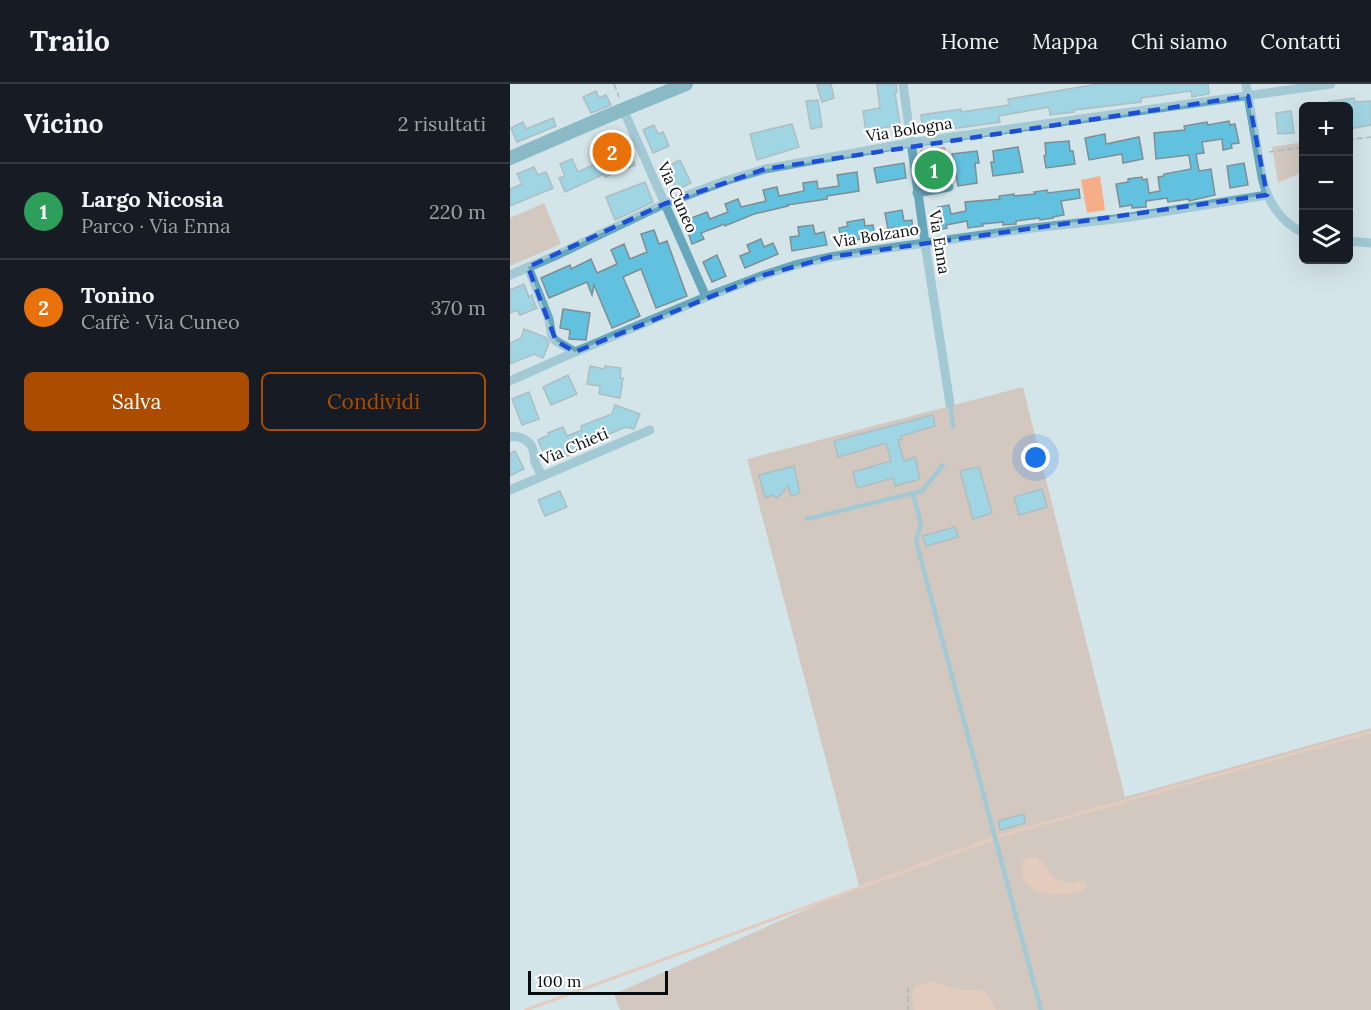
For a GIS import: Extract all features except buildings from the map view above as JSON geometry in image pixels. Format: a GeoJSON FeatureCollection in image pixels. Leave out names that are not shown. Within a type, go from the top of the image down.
{"type":"FeatureCollection","features":[{"type":"Feature","properties":{"kind":"main road"},"geometry":{"type":"LineString","coordinates":[[510,158],[686,84]]}},
{"type":"Feature","properties":{"kind":"street","name":"Via Enna"},"geometry":{"type":"LineString","coordinates":[[903,84],[917,193],[950,404]]}},
{"type":"Feature","properties":{"kind":"street"},"geometry":{"type":"LineString","coordinates":[[1246,84],[1267,195],[1282,218],[1291,227],[1299,231]]}},
{"type":"Feature","properties":{"kind":"street","name":"Via Bologna"},"geometry":{"type":"LineString","coordinates":[[510,275],[664,204],[765,169],[910,144],[1331,84]]}},
{"type":"Feature","properties":{"kind":"street","name":"Via Cuneo"},"geometry":{"type":"LineString","coordinates":[[623,109],[706,297]]}},
{"type":"Feature","properties":{"kind":"street"},"geometry":{"type":"LineString","coordinates":[[917,193],[949,187]]}},
{"type":"Feature","properties":{"kind":"street","name":"Via Bolzano"},"geometry":{"type":"LineString","coordinates":[[510,381],[706,297],[764,274],[795,265],[830,257],[1033,228],[1124,218],[1267,195]]}},
{"type":"Feature","properties":{"kind":"street"},"geometry":{"type":"LineString","coordinates":[[1353,241],[1371,243]]}},
{"type":"Feature","properties":{"kind":"street"},"geometry":{"type":"LineString","coordinates":[[528,267],[549,319],[552,337],[574,352]]}},
{"type":"Feature","properties":{"kind":"street","name":"Via Chieti"},"geometry":{"type":"LineString","coordinates":[[510,490],[650,430]]}},
{"type":"Feature","properties":{"kind":"street"},"geometry":{"type":"LineString","coordinates":[[510,437],[519,436],[529,443],[542,476]]}},
{"type":"Feature","properties":{"kind":"lane"},"geometry":{"type":"LineString","coordinates":[[950,404],[953,427]]}},
{"type":"Feature","properties":{"kind":"lane"},"geometry":{"type":"LineString","coordinates":[[807,519],[922,491],[943,465]]}},
{"type":"Feature","properties":{"kind":"lane"},"geometry":{"type":"LineString","coordinates":[[913,493],[921,524],[916,541],[1041,1010]]}},
{"type":"Feature","properties":{"kind":"path"},"geometry":{"type":"LineString","coordinates":[[614,84],[623,109]]}},
{"type":"Feature","properties":{"kind":"path"},"geometry":{"type":"LineString","coordinates":[[1353,139],[1371,137]]}},
{"type":"Feature","properties":{"kind":"path"},"geometry":{"type":"LineString","coordinates":[[1258,153],[1299,148]]}},
{"type":"Feature","properties":{"kind":"path"},"geometry":{"type":"LineString","coordinates":[[908,987],[908,1010]]}},
{"type":"Feature","properties":{"kind":"highlighted area"},"geometry":{"type":"Polygon","coordinates":[[[1248,96],[1267,195],[830,257],[764,275],[575,352],[556,341],[528,267],[664,204],[765,169],[1248,96]]]}},
{"type":"Feature","properties":{"kind":"shaded area"},"geometry":{"type":"Polygon","coordinates":[[[1299,143],[1299,174],[1278,183],[1272,147],[1299,143]]]}},
{"type":"Feature","properties":{"kind":"shaded area"},"geometry":{"type":"Polygon","coordinates":[[[945,147],[950,185],[923,189],[918,155],[921,150],[945,147]]]}},
{"type":"Feature","properties":{"kind":"shaded area"},"geometry":{"type":"Polygon","coordinates":[[[1100,176],[1105,210],[1087,213],[1081,180],[1100,176]]]}},
{"type":"Feature","properties":{"kind":"shaded area"},"geometry":{"type":"Polygon","coordinates":[[[544,203],[561,244],[510,266],[510,218],[544,203]]]}},
{"type":"Feature","properties":{"kind":"shaded area"},"geometry":{"type":"Polygon","coordinates":[[[1023,387],[1125,797],[1371,728],[1371,1010],[620,1010],[614,994],[859,886],[747,459],[1023,387]]]}},
{"type":"Feature","properties":{"kind":"shaded area"},"geometry":{"type":"Polygon","coordinates":[[[1035,857],[1059,880],[1085,881],[1088,886],[1079,891],[1054,895],[1031,888],[1024,881],[1022,871],[1025,858],[1035,857]]]}},
{"type":"Feature","properties":{"kind":"shaded area"},"geometry":{"type":"Polygon","coordinates":[[[934,982],[957,989],[981,990],[988,995],[996,1010],[914,1010],[912,1000],[914,987],[934,982]]]}},
{"type":"Feature","properties":{"kind":"waterway"},"geometry":{"type":"LineString","coordinates":[[526,1010],[1000,836],[1371,732]]}},
{"type":"Feature","properties":{"kind":"place","name":"Tonino"},"geometry":{"type":"Point","coordinates":[612,152]}},
{"type":"Feature","properties":{"kind":"place","name":"Largo Nicosia"},"geometry":{"type":"Point","coordinates":[934,170]}}]}
